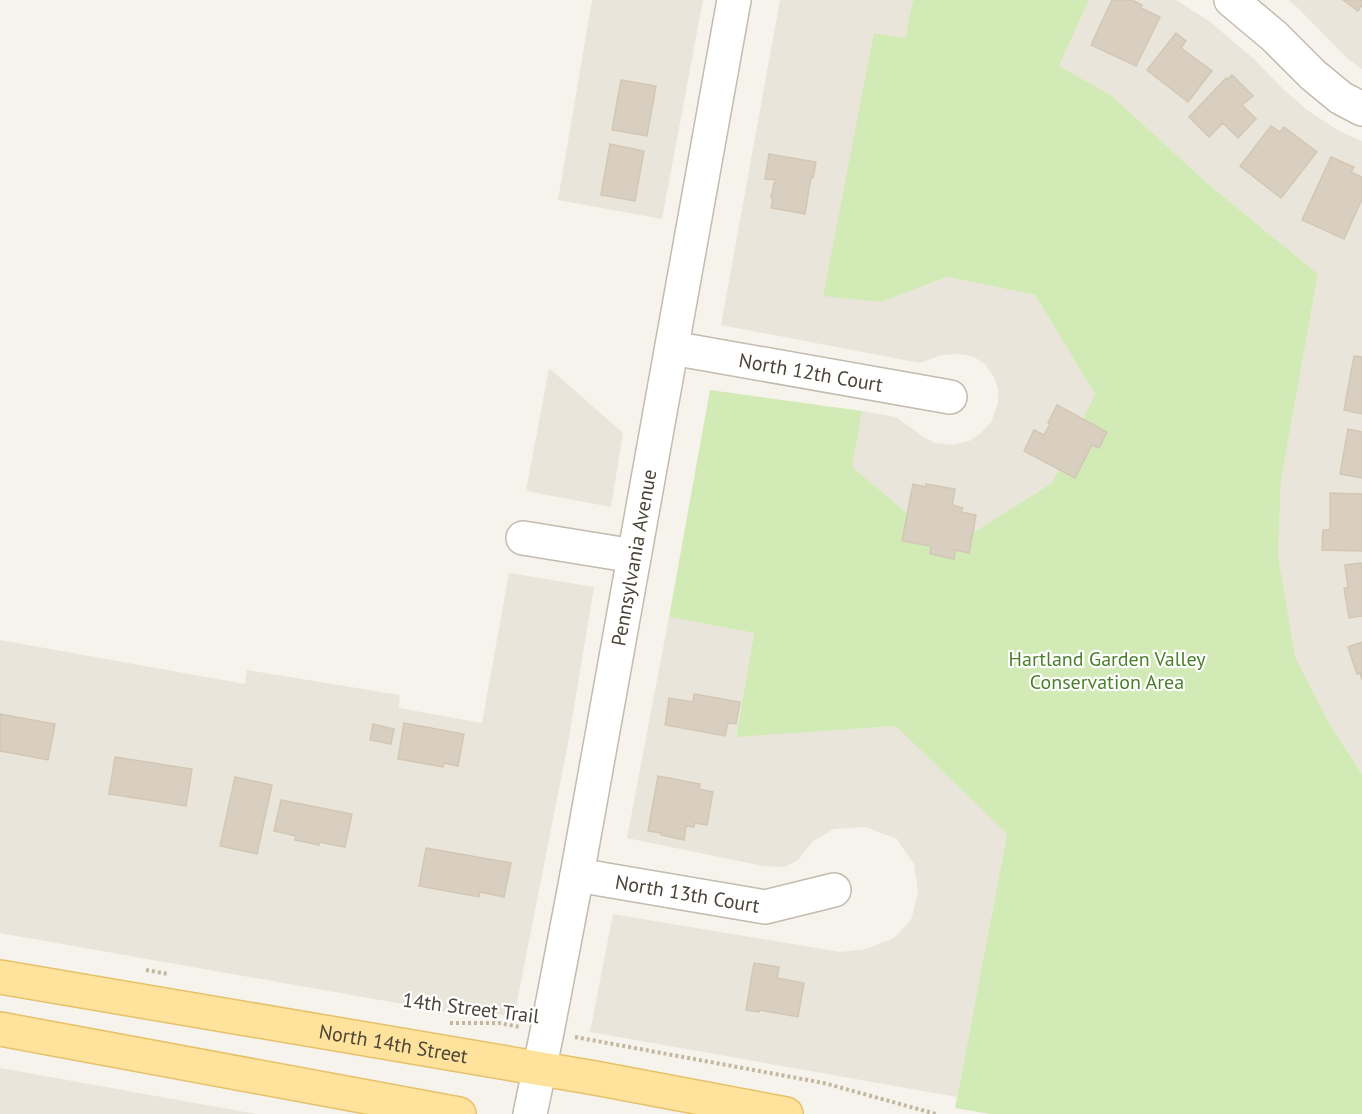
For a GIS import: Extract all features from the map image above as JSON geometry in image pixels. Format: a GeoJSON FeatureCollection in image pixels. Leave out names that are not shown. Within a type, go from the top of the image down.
{"type":"FeatureCollection","features":[{"type":"Feature","properties":{"kind":"main road","name":"North 14th Street"},"geometry":{"type":"LineString","coordinates":[[0,976],[786,1114]]}},
{"type":"Feature","properties":{"kind":"main road"},"geometry":{"type":"LineString","coordinates":[[0,1029],[459,1114]]}},
{"type":"Feature","properties":{"kind":"street","name":"Pennsylvania Avenue"},"geometry":{"type":"LineString","coordinates":[[530,1114],[577,875],[734,0]]}},
{"type":"Feature","properties":{"kind":"street"},"geometry":{"type":"LineString","coordinates":[[1231,0],[1274,36],[1312,75],[1341,98],[1362,109]]}},
{"type":"Feature","properties":{"kind":"street","name":"North 12th Court"},"geometry":{"type":"LineString","coordinates":[[672,348],[950,397]]}},
{"type":"Feature","properties":{"kind":"street"},"geometry":{"type":"LineString","coordinates":[[523,538],[634,556]]}},
{"type":"Feature","properties":{"kind":"street","name":"North 13th Court"},"geometry":{"type":"LineString","coordinates":[[577,875],[765,907],[834,890]]}},
{"type":"Feature","properties":{"kind":"path"},"geometry":{"type":"LineString","coordinates":[[139,969],[172,975]]}},
{"type":"Feature","properties":{"kind":"path","name":"14th Street Trail"},"geometry":{"type":"LineString","coordinates":[[441,1022],[500,1023],[824,1083],[936,1114]]}},
{"type":"Feature","properties":{"kind":"shaded area"},"geometry":{"type":"Polygon","coordinates":[[[592,0],[703,0],[662,219],[558,200],[592,0]]]}},
{"type":"Feature","properties":{"kind":"shaded area"},"geometry":{"type":"Polygon","coordinates":[[[780,0],[913,0],[905,38],[875,34],[881,302],[947,277],[1035,295],[1095,394],[1052,483],[976,531],[914,519],[851,467],[862,411],[896,417],[935,443],[953,445],[969,441],[980,434],[991,422],[998,403],[998,389],[994,377],[985,364],[972,356],[959,354],[941,355],[920,363],[721,325],[780,0]]]}},
{"type":"Feature","properties":{"kind":"shaded area"},"geometry":{"type":"Polygon","coordinates":[[[1089,0],[1176,0],[1209,21],[1255,60],[1307,110],[1339,131],[1362,141],[1362,774],[1330,725],[1294,657],[1278,555],[1281,480],[1318,274],[1208,184],[1111,95],[1059,66],[1089,0]]]}},
{"type":"Feature","properties":{"kind":"shaded area"},"geometry":{"type":"Polygon","coordinates":[[[1288,0],[1362,0],[1362,69],[1348,59],[1288,0]]]}},
{"type":"Feature","properties":{"kind":"shaded area"},"geometry":{"type":"Polygon","coordinates":[[[549,368],[623,433],[611,507],[526,491],[549,368]]]}},
{"type":"Feature","properties":{"kind":"shaded area"},"geometry":{"type":"Polygon","coordinates":[[[509,573],[594,587],[569,738],[514,1017],[477,1011],[448,1012],[0,933],[0,640],[245,684],[247,670],[400,695],[399,708],[482,723],[509,573]]]}},
{"type":"Feature","properties":{"kind":"shaded area"},"geometry":{"type":"Polygon","coordinates":[[[669,617],[754,633],[736,736],[897,726],[1007,834],[957,1097],[590,1032],[613,914],[841,952],[866,949],[894,938],[911,920],[918,893],[914,864],[897,839],[865,827],[834,829],[813,841],[798,860],[784,867],[763,866],[627,838],[669,617]]]}},
{"type":"Feature","properties":{"kind":"shaded area"},"geometry":{"type":"Polygon","coordinates":[[[0,1068],[256,1114],[0,1114],[0,1068]]]}},
{"type":"Feature","properties":{"kind":"green space","name":"Hartland Garden Valley Conservation Area"},"geometry":{"type":"Polygon","coordinates":[[[913,0],[1089,0],[1059,66],[1111,95],[1208,184],[1318,274],[1281,480],[1278,555],[1295,657],[1330,725],[1362,774],[1362,1114],[990,1114],[955,1108],[1007,834],[896,726],[736,737],[754,633],[669,617],[710,390],[862,411],[852,467],[914,519],[976,531],[1052,483],[1095,394],[1035,295],[947,277],[881,302],[823,296],[874,33],[905,38],[913,0]]]}},
{"type":"Feature","properties":{"kind":"building"},"geometry":{"type":"Polygon","coordinates":[[[1112,0],[1132,0],[1142,5],[1141,8],[1160,17],[1136,66],[1091,45],[1112,0]]]}},
{"type":"Feature","properties":{"kind":"building"},"geometry":{"type":"Polygon","coordinates":[[[1343,0],[1362,0],[1362,5],[1358,11],[1343,0]]]}},
{"type":"Feature","properties":{"kind":"building"},"geometry":{"type":"Polygon","coordinates":[[[1176,33],[1186,41],[1181,48],[1212,71],[1188,102],[1147,70],[1176,33]]]}},
{"type":"Feature","properties":{"kind":"building"},"geometry":{"type":"Polygon","coordinates":[[[1232,75],[1253,96],[1242,105],[1256,119],[1238,138],[1223,123],[1209,137],[1189,117],[1226,78],[1232,75]]]}},
{"type":"Feature","properties":{"kind":"building"},"geometry":{"type":"Polygon","coordinates":[[[621,80],[656,86],[647,136],[612,130],[621,80]]]}},
{"type":"Feature","properties":{"kind":"building"},"geometry":{"type":"Polygon","coordinates":[[[1271,126],[1280,132],[1284,127],[1317,152],[1281,198],[1240,166],[1271,126]]]}},
{"type":"Feature","properties":{"kind":"building"},"geometry":{"type":"Polygon","coordinates":[[[610,144],[644,151],[635,201],[601,195],[610,144]]]}},
{"type":"Feature","properties":{"kind":"building"},"geometry":{"type":"Polygon","coordinates":[[[769,154],[816,162],[805,214],[771,208],[776,180],[765,179],[769,154]]]}},
{"type":"Feature","properties":{"kind":"building"},"geometry":{"type":"Polygon","coordinates":[[[1331,157],[1354,167],[1351,172],[1362,177],[1362,199],[1344,239],[1302,220],[1331,157]]]}},
{"type":"Feature","properties":{"kind":"building"},"geometry":{"type":"Polygon","coordinates":[[[1354,356],[1362,357],[1362,414],[1344,410],[1354,356]]]}},
{"type":"Feature","properties":{"kind":"building"},"geometry":{"type":"Polygon","coordinates":[[[1057,405],[1107,432],[1099,448],[1092,445],[1075,478],[1024,451],[1034,430],[1044,435],[1057,405]]]}},
{"type":"Feature","properties":{"kind":"building"},"geometry":{"type":"Polygon","coordinates":[[[1348,429],[1362,432],[1362,478],[1340,474],[1348,429]]]}},
{"type":"Feature","properties":{"kind":"building"},"geometry":{"type":"Polygon","coordinates":[[[913,484],[955,489],[952,505],[963,508],[961,512],[976,515],[969,553],[955,550],[954,559],[930,554],[931,546],[902,541],[913,484]]]}},
{"type":"Feature","properties":{"kind":"building"},"geometry":{"type":"Polygon","coordinates":[[[1330,493],[1362,494],[1362,551],[1322,550],[1323,530],[1330,530],[1330,493]]]}},
{"type":"Feature","properties":{"kind":"building"},"geometry":{"type":"Polygon","coordinates":[[[1362,563],[1362,616],[1349,618],[1344,588],[1348,588],[1345,565],[1362,563]]]}},
{"type":"Feature","properties":{"kind":"building"},"geometry":{"type":"Polygon","coordinates":[[[1362,642],[1362,680],[1360,673],[1357,674],[1348,647],[1362,642]]]}},
{"type":"Feature","properties":{"kind":"building"},"geometry":{"type":"Polygon","coordinates":[[[694,694],[740,702],[736,724],[728,723],[725,736],[665,725],[669,698],[693,702],[694,694]]]}},
{"type":"Feature","properties":{"kind":"building"},"geometry":{"type":"Polygon","coordinates":[[[0,714],[55,724],[48,760],[0,751],[0,714]]]}},
{"type":"Feature","properties":{"kind":"building"},"geometry":{"type":"Polygon","coordinates":[[[404,723],[464,734],[458,766],[444,763],[443,767],[398,759],[404,723]]]}},
{"type":"Feature","properties":{"kind":"building"},"geometry":{"type":"Polygon","coordinates":[[[373,724],[394,729],[391,744],[370,740],[373,724]]]}},
{"type":"Feature","properties":{"kind":"building"},"geometry":{"type":"Polygon","coordinates":[[[115,757],[192,769],[186,806],[109,794],[115,757]]]}},
{"type":"Feature","properties":{"kind":"building"},"geometry":{"type":"Polygon","coordinates":[[[658,776],[700,784],[699,789],[713,792],[707,825],[695,823],[694,827],[686,826],[684,840],[648,831],[658,776]]]}},
{"type":"Feature","properties":{"kind":"building"},"geometry":{"type":"Polygon","coordinates":[[[235,777],[272,785],[257,854],[220,846],[235,777]]]}},
{"type":"Feature","properties":{"kind":"building"},"geometry":{"type":"Polygon","coordinates":[[[281,800],[352,814],[345,847],[295,840],[296,836],[274,831],[281,800]]]}},
{"type":"Feature","properties":{"kind":"building"},"geometry":{"type":"Polygon","coordinates":[[[426,848],[511,863],[504,897],[480,892],[479,897],[419,886],[426,848]]]}},
{"type":"Feature","properties":{"kind":"building"},"geometry":{"type":"Polygon","coordinates":[[[754,963],[779,967],[777,978],[804,983],[798,1017],[760,1010],[759,1012],[746,1010],[754,963]]]}}]}
